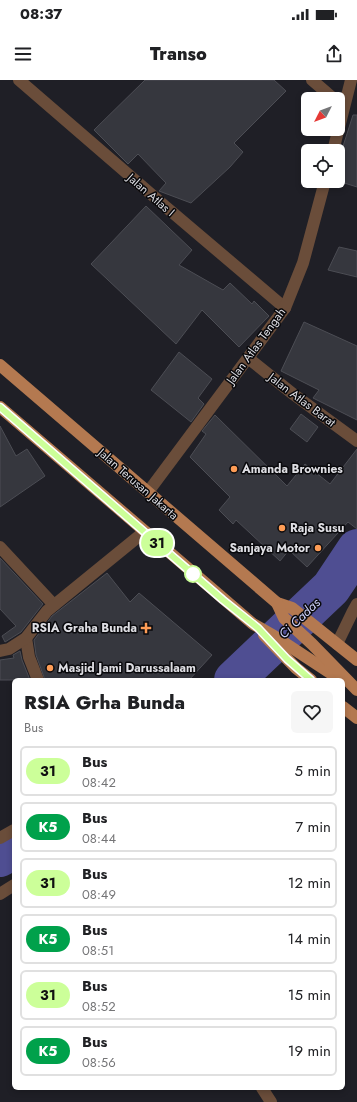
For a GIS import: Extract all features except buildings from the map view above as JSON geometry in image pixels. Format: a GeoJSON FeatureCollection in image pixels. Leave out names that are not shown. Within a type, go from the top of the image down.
{"type":"FeatureCollection","features":[{"type":"Feature","properties":{"kind":"main road","name":"Jalan Terusan Jakarta"},"geometry":{"type":"LineString","coordinates":[[0,365],[276,603],[284,618],[357,690]]}},
{"type":"Feature","properties":{"kind":"main road"},"geometry":{"type":"LineString","coordinates":[[0,407],[223,600],[272,639],[307,658],[337,678]]}},
{"type":"Feature","properties":{"kind":"main road","name":"Jalan Terusan Jakarta"},"geometry":{"type":"LineString","coordinates":[[276,603],[292,608],[357,660]]}},
{"type":"Feature","properties":{"kind":"main road"},"geometry":{"type":"LineString","coordinates":[[272,639],[296,668],[308,678]]}},
{"type":"Feature","properties":{"kind":"main road"},"geometry":{"type":"LineString","coordinates":[[345,683],[357,690]]}},
{"type":"Feature","properties":{"kind":"main road"},"geometry":{"type":"LineString","coordinates":[[345,709],[357,718]]}},
{"type":"Feature","properties":{"kind":"street","name":"Jalan Atlas I"},"geometry":{"type":"LineString","coordinates":[[19,80],[285,308]]}},
{"type":"Feature","properties":{"kind":"street"},"geometry":{"type":"LineString","coordinates":[[312,80],[326,92]]}},
{"type":"Feature","properties":{"kind":"street"},"geometry":{"type":"LineString","coordinates":[[345,95],[351,80]]}},
{"type":"Feature","properties":{"kind":"street","name":"Jalan Atlas Tengah"},"geometry":{"type":"LineString","coordinates":[[148,492],[285,308],[303,263],[323,188]]}},
{"type":"Feature","properties":{"kind":"street","name":"Jalan Atlas Barat"},"geometry":{"type":"LineString","coordinates":[[248,358],[357,441]]}},
{"type":"Feature","properties":{"kind":"street"},"geometry":{"type":"LineString","coordinates":[[0,651],[9,649],[26,638],[47,611],[144,532]]}},
{"type":"Feature","properties":{"kind":"street"},"geometry":{"type":"LineString","coordinates":[[0,547],[54,605]]}},
{"type":"Feature","properties":{"kind":"street"},"geometry":{"type":"LineString","coordinates":[[337,644],[357,604]]}},
{"type":"Feature","properties":{"kind":"street"},"geometry":{"type":"LineString","coordinates":[[26,638],[29,657],[37,678]]}},
{"type":"Feature","properties":{"kind":"street"},"geometry":{"type":"LineString","coordinates":[[0,838],[12,831]]}},
{"type":"Feature","properties":{"kind":"street"},"geometry":{"type":"LineString","coordinates":[[0,894],[12,886]]}},
{"type":"Feature","properties":{"kind":"street"},"geometry":{"type":"LineString","coordinates":[[263,1090],[271,1102]]}},
{"type":"Feature","properties":{"kind":"waterway","name":"Ci Cadas"},"geometry":{"type":"LineString","coordinates":[[236,678],[331,588],[357,549]]}},
{"type":"Feature","properties":{"kind":"waterway","name":"Ci Cadas"},"geometry":{"type":"LineString","coordinates":[[0,857],[12,849]]}},
{"type":"Feature","properties":{"kind":"bus line","name":"31"},"geometry":{"type":"LineString","coordinates":[[0,407],[223,600],[258,628],[296,668],[308,678]]}},
{"type":"Feature","properties":{"kind":"place","name":"Amanda Brownies"},"geometry":{"type":"Point","coordinates":[234,469]}},
{"type":"Feature","properties":{"kind":"place","name":"Raja Susu"},"geometry":{"type":"Point","coordinates":[282,528]}},
{"type":"Feature","properties":{"kind":"place","name":"Sanjaya Motor"},"geometry":{"type":"Point","coordinates":[318,548]}},
{"type":"Feature","properties":{"kind":"place","name":"RSIA Graha Bunda"},"geometry":{"type":"Point","coordinates":[146,628]}},
{"type":"Feature","properties":{"kind":"place","name":"Masjid Jami Darussalaam"},"geometry":{"type":"Point","coordinates":[50,668]}}]}
